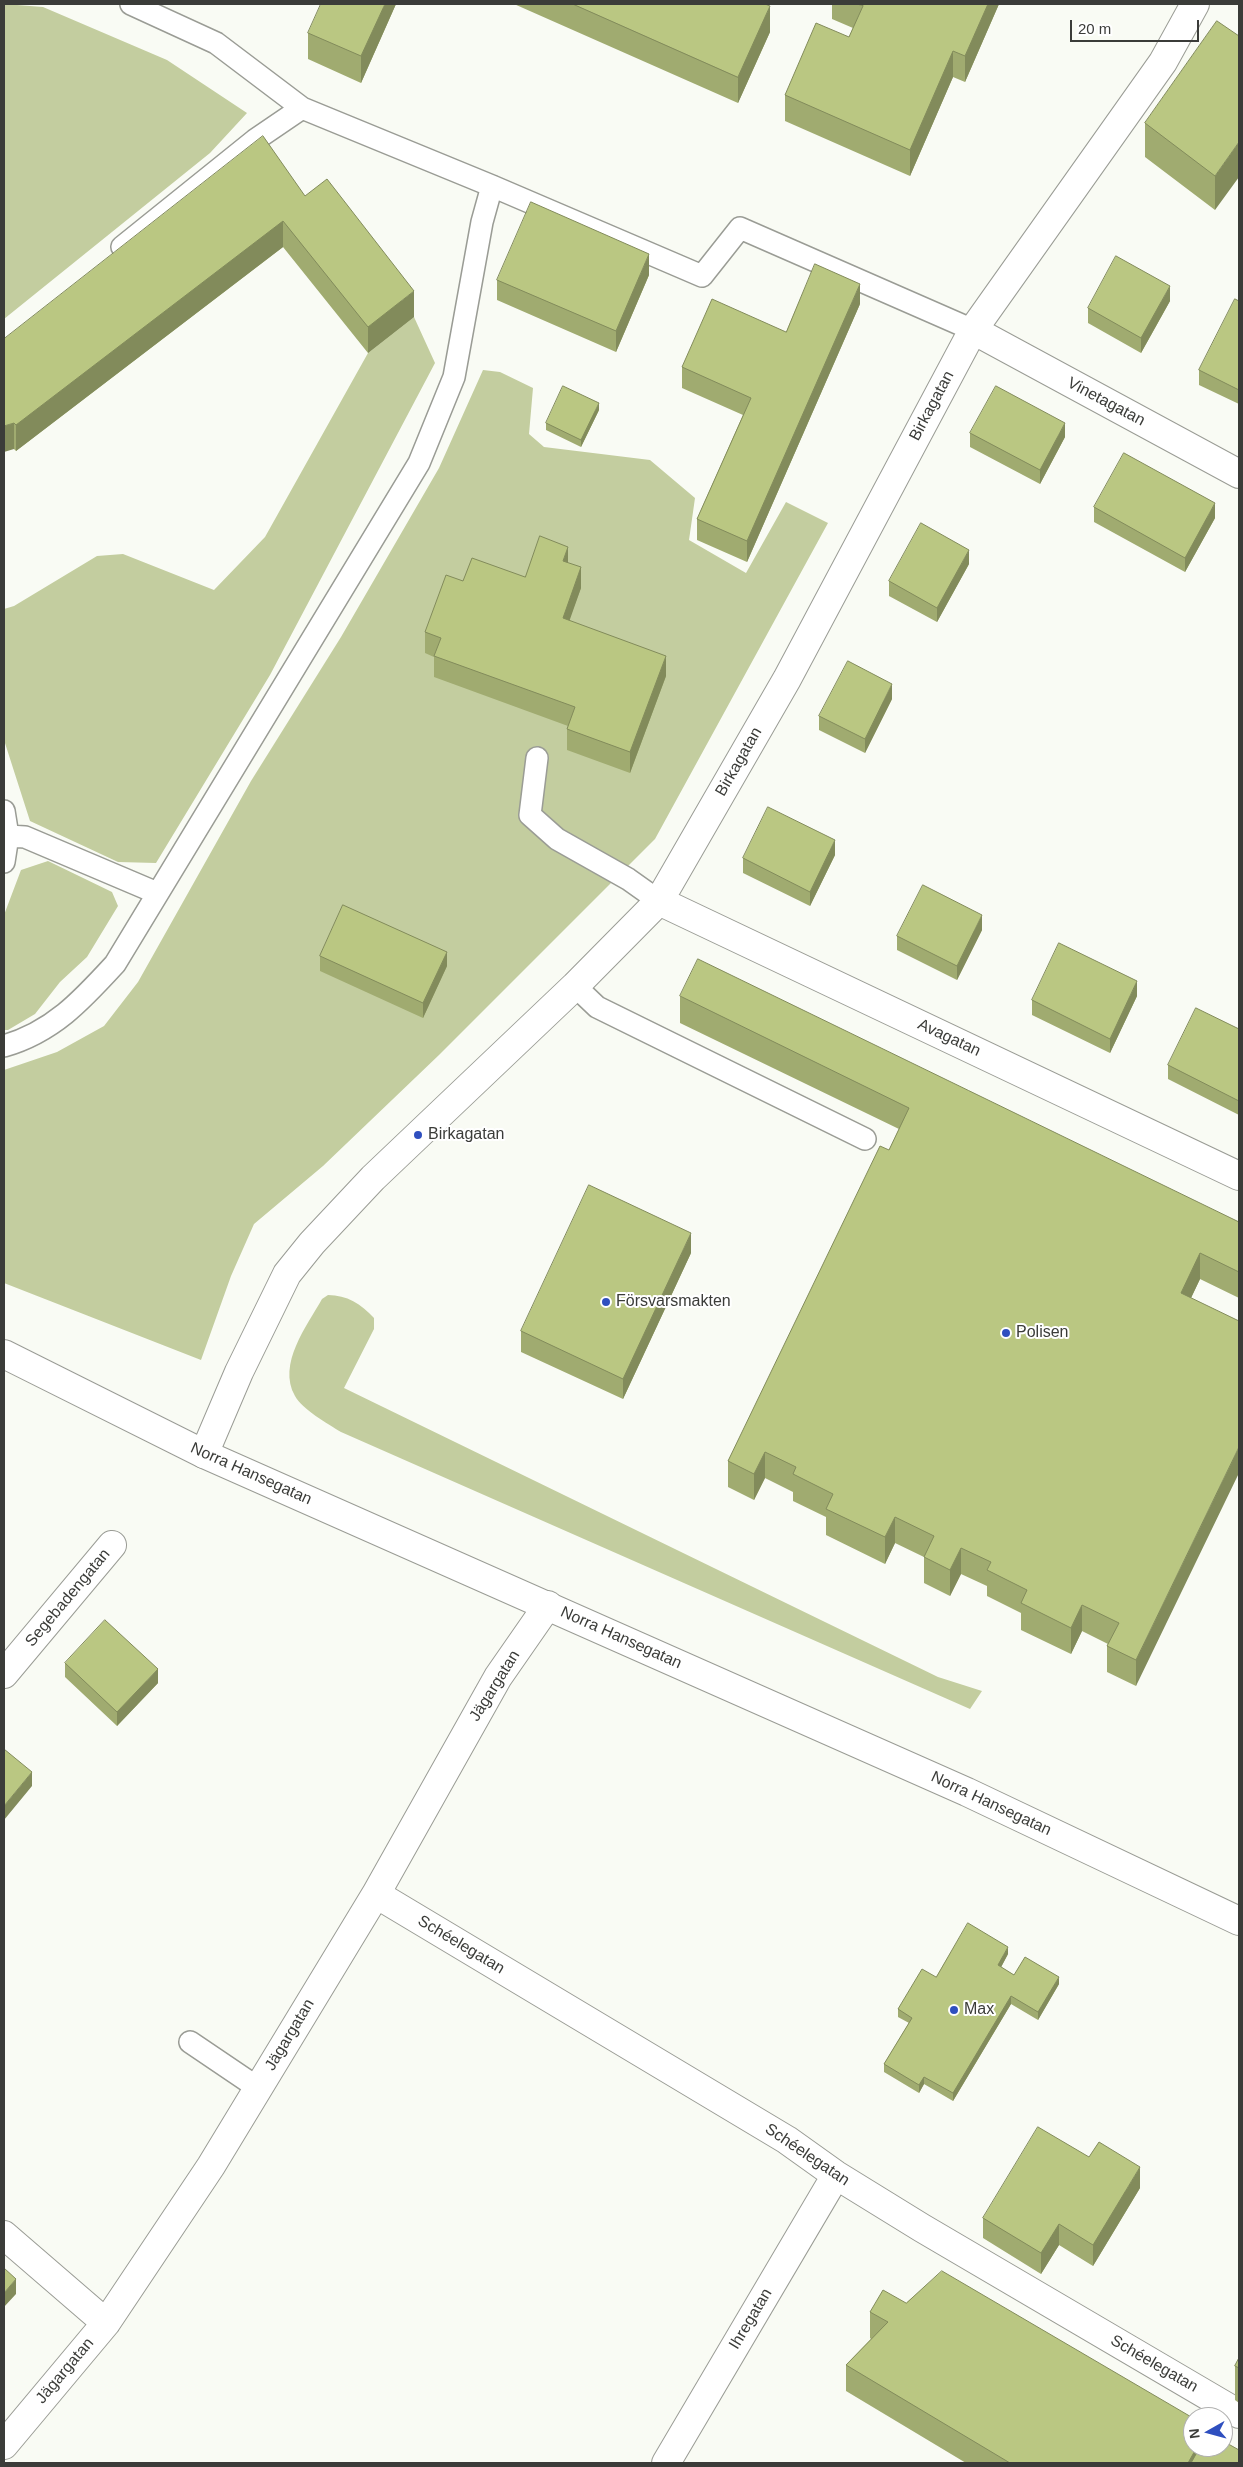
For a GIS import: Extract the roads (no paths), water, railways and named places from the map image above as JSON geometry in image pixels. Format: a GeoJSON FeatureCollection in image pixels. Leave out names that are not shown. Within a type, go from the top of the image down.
{"type":"FeatureCollection","features":[{"type":"Feature","properties":{"kind":"street","name":"Birkagatan"},"geometry":{"type":"LineString","coordinates":[[204,1454],[239,1372],[287,1274],[312,1243],[373,1178],[575,986],[659,901],[787,679],[973,330],[1163,62],[1195,4]]}},
{"type":"Feature","properties":{"kind":"street","name":"Vinetagatan"},"geometry":{"type":"LineString","coordinates":[[973,330],[1239,474]]}},
{"type":"Feature","properties":{"kind":"street","name":"Avagatan"},"geometry":{"type":"LineString","coordinates":[[659,901],[1239,1176]]}},
{"type":"Feature","properties":{"kind":"street","name":"Norra Hansegatan"},"geometry":{"type":"LineString","coordinates":[[4,1354],[204,1454],[967,1792],[1239,1921]]}},
{"type":"Feature","properties":{"kind":"street","name":"Segebadengatan"},"geometry":{"type":"LineString","coordinates":[[4,1674],[112,1545]]}},
{"type":"Feature","properties":{"kind":"street","name":"Jägargatan"},"geometry":{"type":"LineString","coordinates":[[4,2445],[106,2323],[211,2166],[376,1894],[498,1677],[548,1605]]}},
{"type":"Feature","properties":{"kind":"street","name":"Schéelegatan"},"geometry":{"type":"LineString","coordinates":[[376,1894],[787,2140],[836,2175],[1239,2414]]}},
{"type":"Feature","properties":{"kind":"street","name":"Ihregatan"},"geometry":{"type":"LineString","coordinates":[[666,2463],[836,2175]]}},
{"type":"Feature","properties":{"kind":"street"},"geometry":{"type":"LineString","coordinates":[[4,2235],[106,2323]]}},
{"type":"Feature","properties":{"kind":"lane"},"geometry":{"type":"LineString","coordinates":[[131,4],[216,43],[302,108],[492,186],[702,276],[740,228],[973,330]]}},
{"type":"Feature","properties":{"kind":"lane"},"geometry":{"type":"LineString","coordinates":[[104,261],[255,140],[302,108]]}},
{"type":"Feature","properties":{"kind":"lane"},"geometry":{"type":"LineString","coordinates":[[4,1046],[16,1043],[55,1022],[75,1007],[115,964],[419,463],[454,377],[482,222],[492,186]]}},
{"type":"Feature","properties":{"kind":"lane"},"geometry":{"type":"LineString","coordinates":[[537,758],[530,815],[557,839],[628,879],[659,901]]}},
{"type":"Feature","properties":{"kind":"lane"},"geometry":{"type":"LineString","coordinates":[[4,811],[8,836],[4,862]]}},
{"type":"Feature","properties":{"kind":"lane"},"geometry":{"type":"LineString","coordinates":[[8,836],[26,837],[157,894]]}},
{"type":"Feature","properties":{"kind":"lane"},"geometry":{"type":"LineString","coordinates":[[575,986],[597,1007],[865,1139]]}},
{"type":"Feature","properties":{"kind":"lane"},"geometry":{"type":"LineString","coordinates":[[190,2042],[258,2088]]}},
{"type":"Feature","properties":{"kind":"place","name":"Birkagatan"},"geometry":{"type":"Point","coordinates":[418,1135]}},
{"type":"Feature","properties":{"kind":"place","name":"Försvarsmakten"},"geometry":{"type":"Point","coordinates":[606,1302]}},
{"type":"Feature","properties":{"kind":"place","name":"Polisen"},"geometry":{"type":"Point","coordinates":[1006,1333]}},
{"type":"Feature","properties":{"kind":"place","name":"Max"},"geometry":{"type":"Point","coordinates":[954,2010]}}]}
